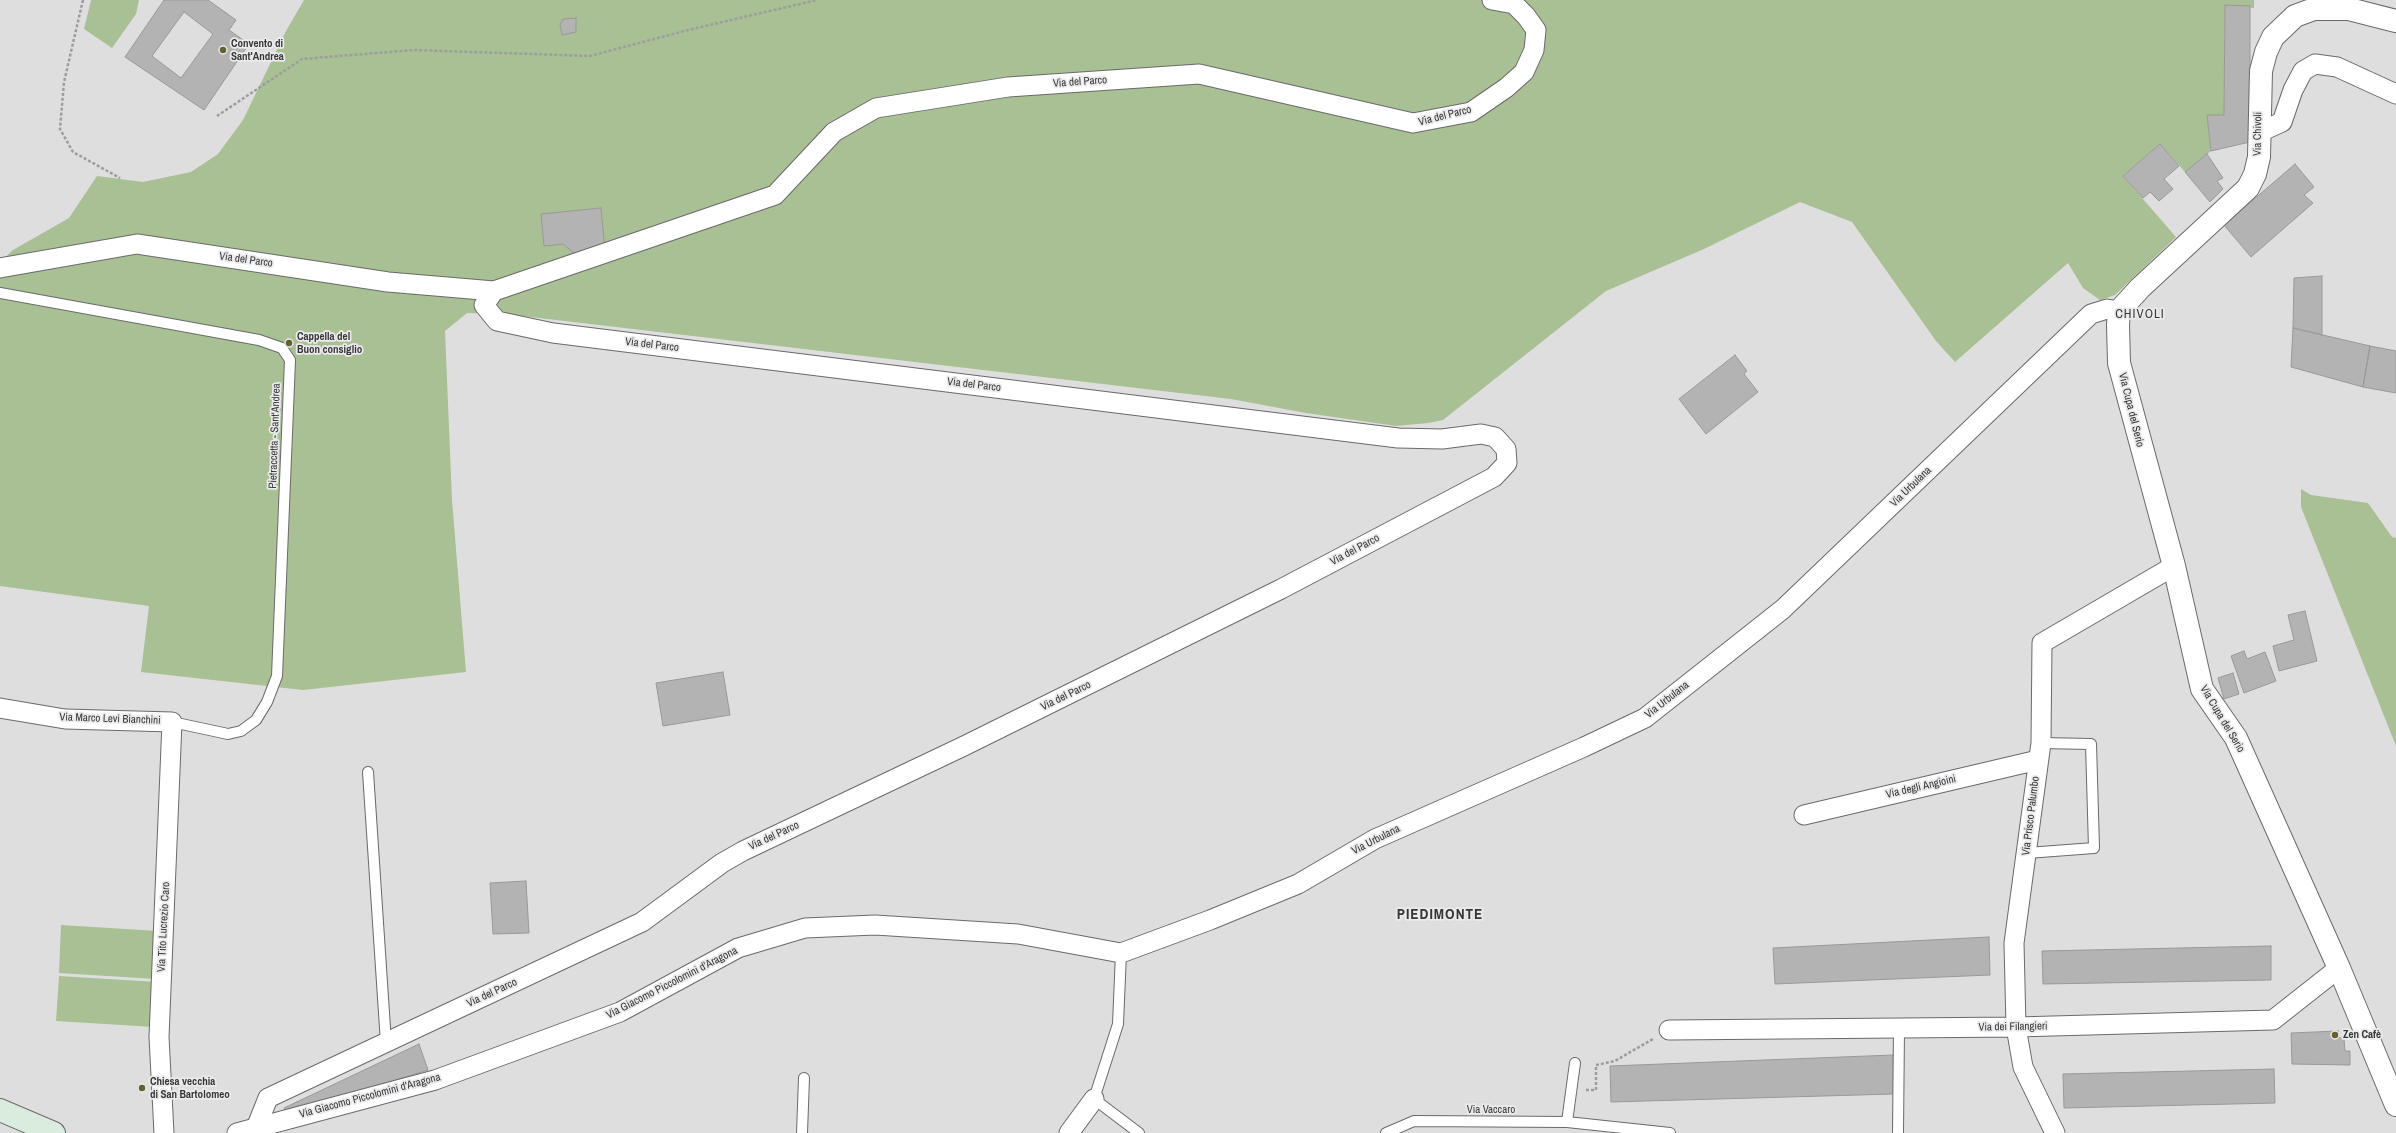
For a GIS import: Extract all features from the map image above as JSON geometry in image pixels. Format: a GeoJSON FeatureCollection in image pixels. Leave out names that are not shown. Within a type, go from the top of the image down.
{"type":"FeatureCollection","features":[{"type":"Feature","properties":{"kind":"main road"},"geometry":{"type":"LineString","coordinates":[[0,1110],[54,1133]]}},
{"type":"Feature","properties":{"kind":"street","name":"Via del Parco"},"geometry":{"type":"LineString","coordinates":[[0,268],[137,244],[388,282],[494,291],[776,195],[834,132],[876,108],[1008,87],[1199,74],[1412,124],[1471,112],[1506,88],[1524,72],[1534,50],[1536,30],[1526,16],[1514,4],[1492,0]]}},
{"type":"Feature","properties":{"kind":"street","name":"Via Chivoli"},"geometry":{"type":"LineString","coordinates":[[2119,311],[2170,259],[2248,188],[2255,174],[2259,157],[2259,84],[2266,52],[2273,37],[2295,16],[2314,9],[2349,9],[2396,21]]}},
{"type":"Feature","properties":{"kind":"street"},"geometry":{"type":"LineString","coordinates":[[2260,132],[2282,122],[2293,90],[2303,71],[2315,64],[2337,67],[2396,94]]}},
{"type":"Feature","properties":{"kind":"street","name":"Via del Parco"},"geometry":{"type":"LineString","coordinates":[[256,1128],[268,1098],[642,922],[722,863],[743,851],[964,746],[1281,589],[1494,477],[1507,464],[1506,449],[1495,437],[1481,434],[1442,439],[1398,438],[553,333],[497,320],[484,305],[494,291]]}},
{"type":"Feature","properties":{"kind":"street","name":"Via Urbulana"},"geometry":{"type":"LineString","coordinates":[[1121,953],[1210,920],[1298,884],[1375,838],[1584,747],[1645,718],[1783,609],[2091,314],[2106,309],[2119,311]]}},
{"type":"Feature","properties":{"kind":"street","name":"Via Cupa del Serio"},"geometry":{"type":"LineString","coordinates":[[2119,311],[2118,363],[2174,566],[2202,689],[2236,738],[2339,968],[2396,1105]]}},
{"type":"Feature","properties":{"kind":"street","name":"Via Prisco Palumbo"},"geometry":{"type":"LineString","coordinates":[[2055,1133],[2023,1067],[2016,1027],[2014,943],[2027,853],[2039,752],[2042,643],[2174,566]]}},
{"type":"Feature","properties":{"kind":"street","name":"Via Marco Levi Bianchini"},"geometry":{"type":"LineString","coordinates":[[0,708],[65,719],[172,722]]}},
{"type":"Feature","properties":{"kind":"street","name":"Via Tito Lucrezio Caro"},"geometry":{"type":"LineString","coordinates":[[164,1133],[159,1037],[172,722]]}},
{"type":"Feature","properties":{"kind":"street","name":"Via degli Angioini"},"geometry":{"type":"LineString","coordinates":[[1804,815],[2039,752]]}},
{"type":"Feature","properties":{"kind":"street","name":"Via Giacomo Piccolomini d'Aragona"},"geometry":{"type":"LineString","coordinates":[[237,1133],[442,1077],[620,1012],[738,948],[805,928],[875,925],[1018,934],[1121,953]]}},
{"type":"Feature","properties":{"kind":"street","name":"Via dei Filangieri"},"geometry":{"type":"LineString","coordinates":[[1669,1030],[2016,1027],[2273,1020],[2339,968]]}},
{"type":"Feature","properties":{"kind":"street"},"geometry":{"type":"LineString","coordinates":[[1069,1133],[1094,1099]]}},
{"type":"Feature","properties":{"kind":"lane","name":"Pietraccetta - Sant'Andrea"},"geometry":{"type":"LineString","coordinates":[[0,293],[259,340],[282,348],[290,360],[277,676],[267,702],[256,720],[241,731],[228,734],[172,722]]}},
{"type":"Feature","properties":{"kind":"lane"},"geometry":{"type":"LineString","coordinates":[[2027,853],[2094,848],[2091,744],[2039,752]]}},
{"type":"Feature","properties":{"kind":"lane"},"geometry":{"type":"LineString","coordinates":[[368,772],[386,1043]]}},
{"type":"Feature","properties":{"kind":"lane"},"geometry":{"type":"LineString","coordinates":[[1121,953],[1118,1024],[1094,1099],[1139,1133]]}},
{"type":"Feature","properties":{"kind":"lane"},"geometry":{"type":"LineString","coordinates":[[1898,1133],[1899,1028]]}},
{"type":"Feature","properties":{"kind":"lane"},"geometry":{"type":"LineString","coordinates":[[1567,1122],[1575,1062]]}},
{"type":"Feature","properties":{"kind":"lane"},"geometry":{"type":"LineString","coordinates":[[802,1133],[804,1078]]}},
{"type":"Feature","properties":{"kind":"lane","name":"Via Vaccaro"},"geometry":{"type":"LineString","coordinates":[[1386,1133],[1414,1121],[1567,1122],[1670,1133]]}},
{"type":"Feature","properties":{"kind":"path"},"geometry":{"type":"LineString","coordinates":[[83,0],[64,82],[60,129],[73,152],[120,178]]}},
{"type":"Feature","properties":{"kind":"path"},"geometry":{"type":"LineString","coordinates":[[217,116],[302,59],[414,50],[590,56],[688,30],[817,0]]}},
{"type":"Feature","properties":{"kind":"path"},"geometry":{"type":"LineString","coordinates":[[1571,1090],[1596,1090],[1596,1065],[1615,1061],[1669,1030]]}},
{"type":"Feature","properties":{"kind":"green space"},"geometry":{"type":"Polygon","coordinates":[[[91,0],[139,0],[136,14],[112,48],[84,29],[91,0]]]}},
{"type":"Feature","properties":{"kind":"green space"},"geometry":{"type":"Polygon","coordinates":[[[304,0],[2254,0],[2254,8],[2225,6],[2224,115],[2207,115],[2211,151],[2185,172],[2160,144],[2123,176],[2176,237],[2115,295],[2100,300],[2083,288],[2068,263],[1955,362],[1936,341],[1852,222],[1800,202],[1704,249],[1606,291],[1443,420],[1396,426],[1306,413],[1231,399],[505,314],[467,313],[445,331],[452,500],[466,672],[303,690],[141,672],[149,606],[0,586],[0,262],[13,250],[69,218],[97,176],[143,182],[191,172],[218,154],[243,120],[286,31],[304,0]]]}},
{"type":"Feature","properties":{"kind":"green space"},"geometry":{"type":"Polygon","coordinates":[[[2301,489],[2311,495],[2368,503],[2392,537],[2396,538],[2396,746],[2301,507],[2301,489]]]}},
{"type":"Feature","properties":{"kind":"green space"},"geometry":{"type":"Polygon","coordinates":[[[61,925],[158,931],[156,979],[59,973],[61,925]]]}},
{"type":"Feature","properties":{"kind":"green space"},"geometry":{"type":"Polygon","coordinates":[[[59,976],[157,982],[154,1027],[56,1021],[59,976]]]}},
{"type":"Feature","properties":{"kind":"building","name":"Convento di Sant'Andrea"},"geometry":{"type":"Polygon","coordinates":[[[164,0],[208,0],[236,20],[229,30],[249,44],[204,110],[125,57],[164,0]],[[184,12],[152,56],[181,78],[213,34],[184,12]]]}},
{"type":"Feature","properties":{"kind":"building"},"geometry":{"type":"Polygon","coordinates":[[[2225,5],[2250,6],[2250,142],[2211,151],[2207,115],[2224,115],[2225,5]]]}},
{"type":"Feature","properties":{"kind":"building"},"geometry":{"type":"Polygon","coordinates":[[[576,18],[576,32],[562,35],[560,25],[563,19],[576,18]]]}},
{"type":"Feature","properties":{"kind":"building"},"geometry":{"type":"Polygon","coordinates":[[[2160,144],[2179,166],[2164,179],[2173,189],[2159,201],[2150,192],[2143,198],[2123,176],[2160,144]]]}},
{"type":"Feature","properties":{"kind":"building"},"geometry":{"type":"Polygon","coordinates":[[[2207,154],[2223,178],[2217,181],[2223,189],[2210,202],[2185,172],[2207,154]]]}},
{"type":"Feature","properties":{"kind":"building"},"geometry":{"type":"Polygon","coordinates":[[[2295,164],[2314,187],[2304,195],[2313,203],[2251,257],[2224,225],[2295,164]]]}},
{"type":"Feature","properties":{"kind":"building"},"geometry":{"type":"Polygon","coordinates":[[[601,208],[605,250],[574,253],[563,244],[544,246],[541,214],[601,208]]]}},
{"type":"Feature","properties":{"kind":"building"},"geometry":{"type":"Polygon","coordinates":[[[2322,276],[2322,335],[2293,328],[2294,278],[2322,276]]]}},
{"type":"Feature","properties":{"kind":"building"},"geometry":{"type":"Polygon","coordinates":[[[2293,328],[2370,346],[2363,387],[2291,367],[2293,328]]]}},
{"type":"Feature","properties":{"kind":"building"},"geometry":{"type":"Polygon","coordinates":[[[2370,346],[2396,351],[2396,393],[2363,387],[2370,346]]]}},
{"type":"Feature","properties":{"kind":"building"},"geometry":{"type":"Polygon","coordinates":[[[1735,355],[1747,371],[1744,374],[1758,392],[1706,434],[1679,399],[1735,355]]]}},
{"type":"Feature","properties":{"kind":"building"},"geometry":{"type":"Polygon","coordinates":[[[2305,611],[2317,661],[2279,671],[2273,646],[2294,640],[2288,615],[2305,611]]]}},
{"type":"Feature","properties":{"kind":"building"},"geometry":{"type":"Polygon","coordinates":[[[2244,651],[2247,659],[2265,652],[2276,681],[2244,693],[2231,656],[2244,651]]]}},
{"type":"Feature","properties":{"kind":"building"},"geometry":{"type":"Polygon","coordinates":[[[723,672],[730,715],[663,726],[656,683],[723,672]]]}},
{"type":"Feature","properties":{"kind":"building"},"geometry":{"type":"Polygon","coordinates":[[[2233,673],[2239,694],[2224,699],[2218,678],[2233,673]]]}},
{"type":"Feature","properties":{"kind":"building"},"geometry":{"type":"Polygon","coordinates":[[[526,881],[529,933],[493,934],[490,883],[526,881]]]}},
{"type":"Feature","properties":{"kind":"building"},"geometry":{"type":"Polygon","coordinates":[[[1989,937],[1990,975],[1775,984],[1773,948],[1989,937]]]}},
{"type":"Feature","properties":{"kind":"building"},"geometry":{"type":"Polygon","coordinates":[[[2271,946],[2271,980],[2043,984],[2042,951],[2271,946]]]}},
{"type":"Feature","properties":{"kind":"building"},"geometry":{"type":"Polygon","coordinates":[[[2338,1031],[2338,1037],[2344,1039],[2345,1051],[2350,1051],[2350,1065],[2292,1064],[2291,1033],[2338,1031]]]}},
{"type":"Feature","properties":{"kind":"building"},"geometry":{"type":"Polygon","coordinates":[[[419,1044],[428,1070],[286,1114],[284,1108],[419,1044]]]}},
{"type":"Feature","properties":{"kind":"building"},"geometry":{"type":"Polygon","coordinates":[[[1893,1055],[1894,1094],[1611,1102],[1610,1066],[1893,1055]]]}},
{"type":"Feature","properties":{"kind":"building"},"geometry":{"type":"Polygon","coordinates":[[[2274,1069],[2275,1103],[2064,1108],[2063,1074],[2274,1069]]]}},
{"type":"Feature","properties":{"kind":"place","name":"Convento di Sant'Andrea"},"geometry":{"type":"Point","coordinates":[223,50]}},
{"type":"Feature","properties":{"kind":"place","name":"Cappella del Buon consiglio"},"geometry":{"type":"Point","coordinates":[289,343]}},
{"type":"Feature","properties":{"kind":"place","name":"Zen Cafè"},"geometry":{"type":"Point","coordinates":[2335,1035]}},
{"type":"Feature","properties":{"kind":"place","name":"Chiesa vecchia di San Bartolomeo"},"geometry":{"type":"Point","coordinates":[142,1088]}},
{"type":"Feature","properties":{"kind":"district","name":"CHIVOLI"},"geometry":{"type":"Point","coordinates":[2140,315]}},
{"type":"Feature","properties":{"kind":"district","name":"PIEDIMONTE"},"geometry":{"type":"Point","coordinates":[1440,915]}}]}
